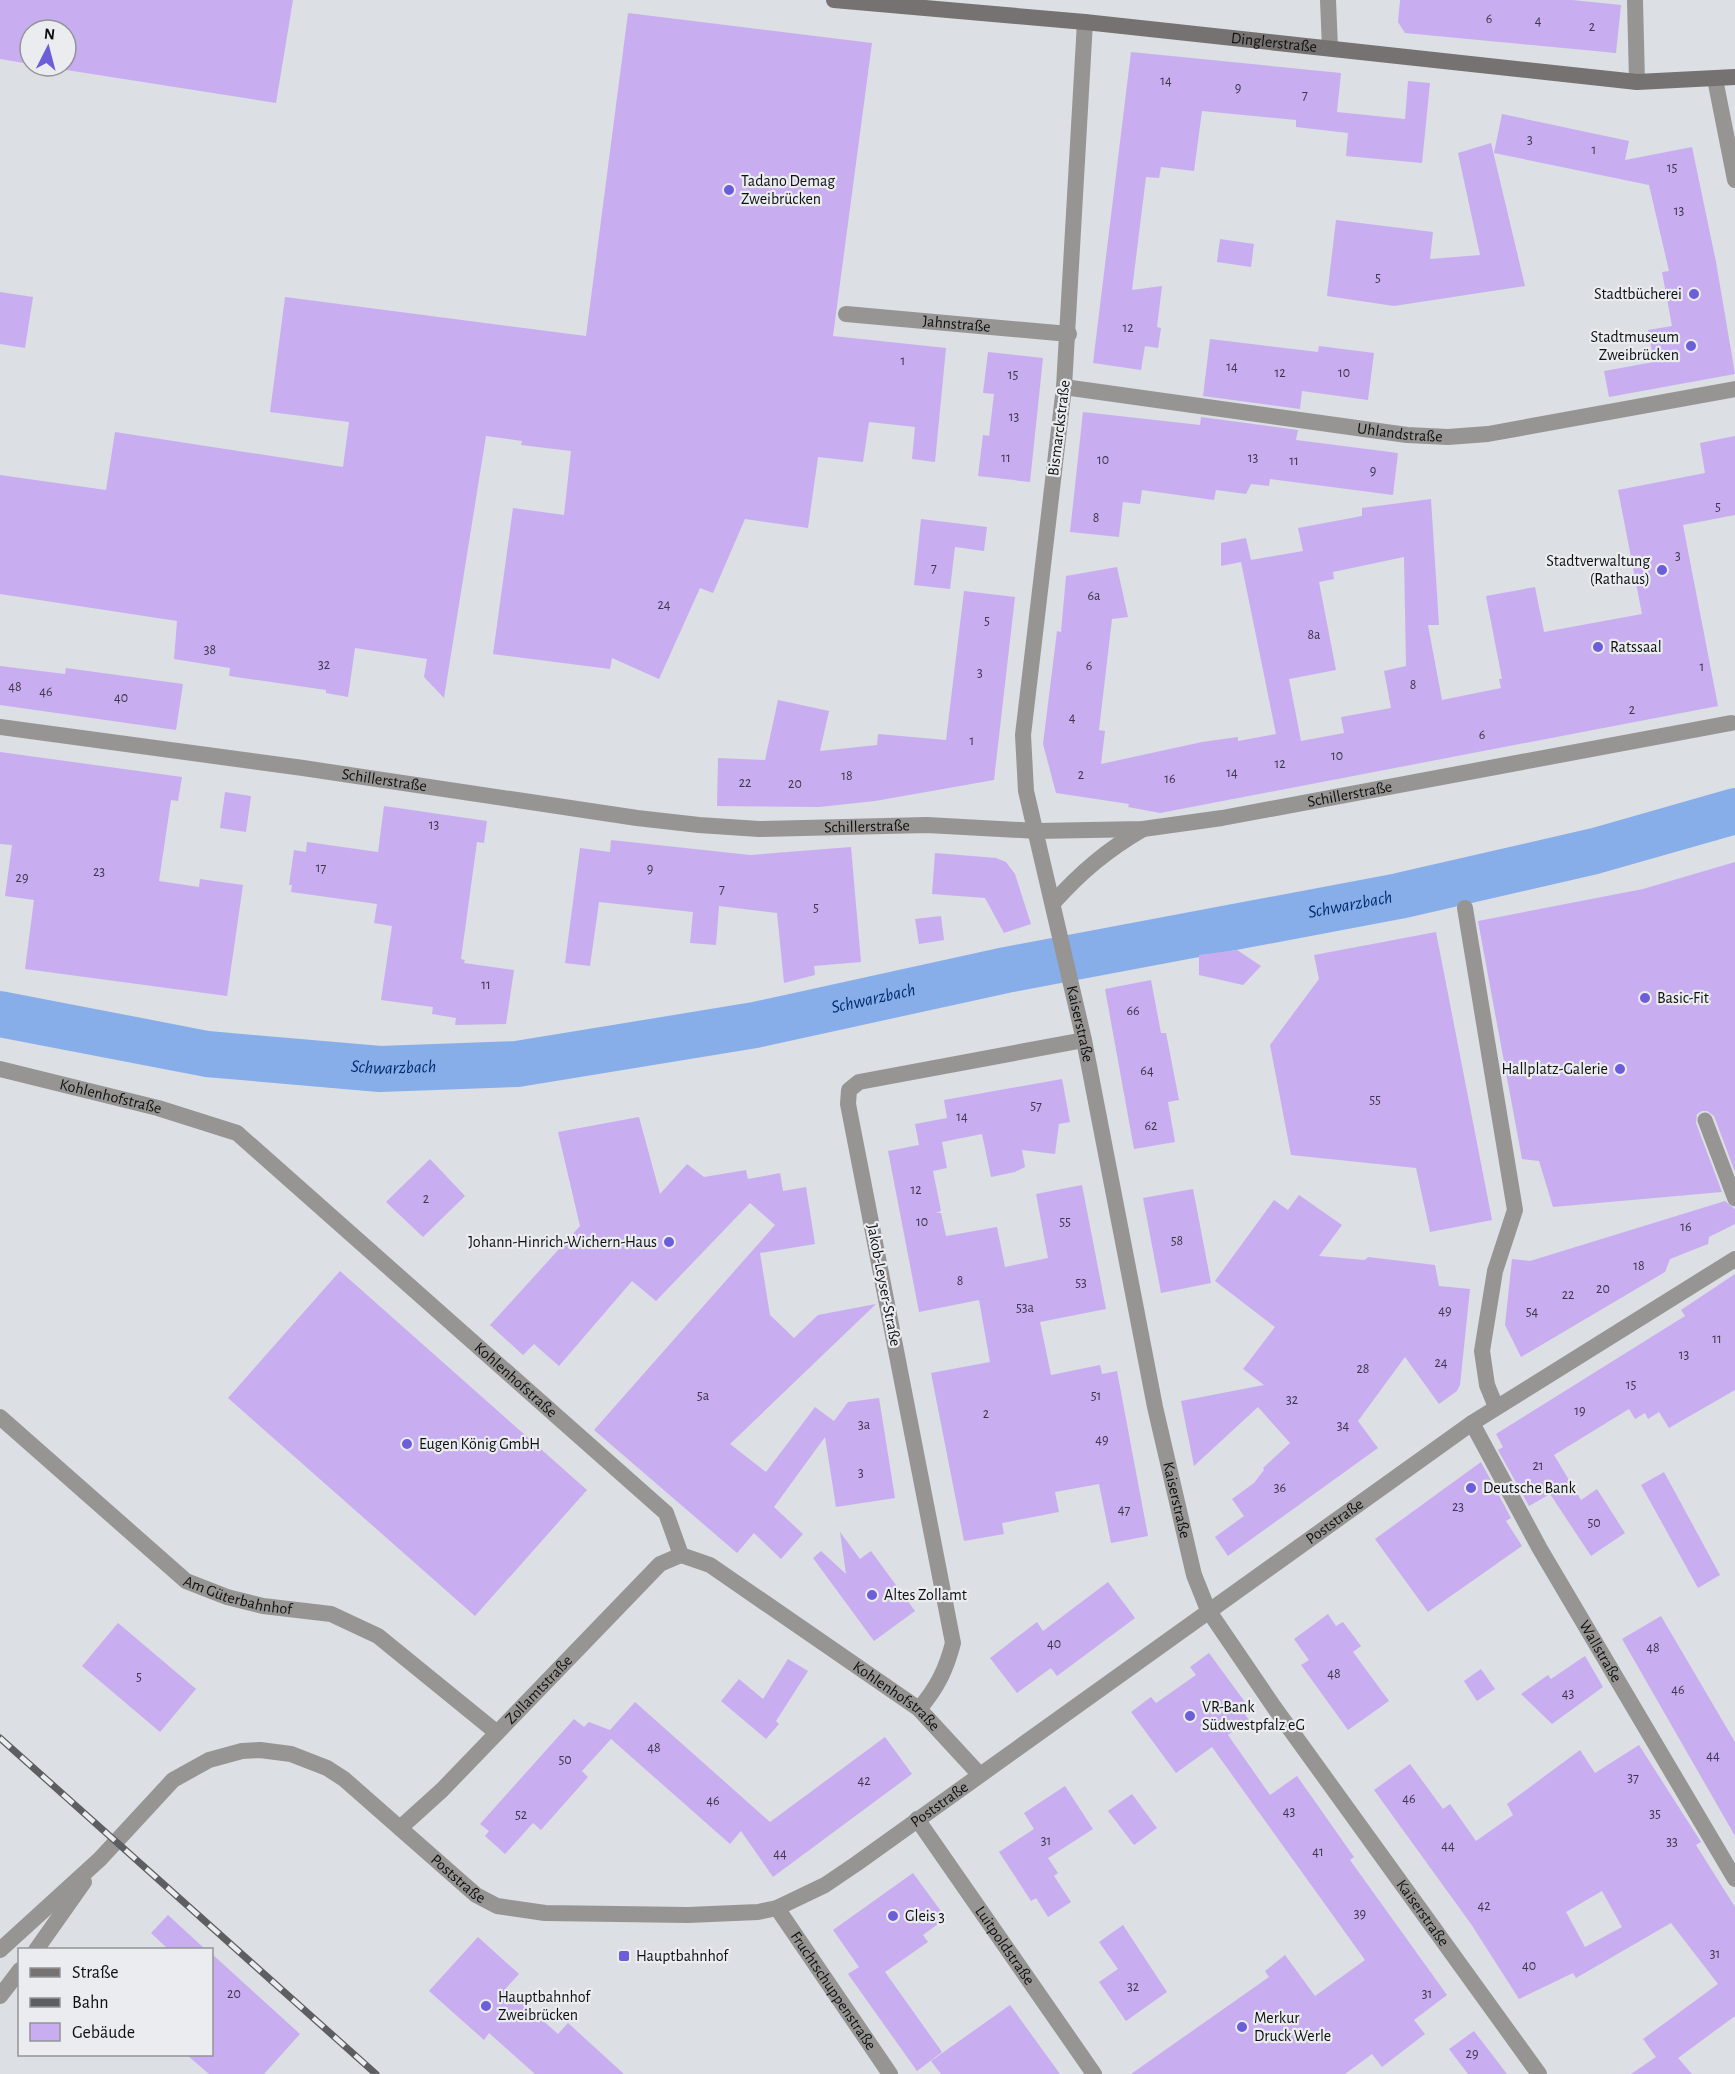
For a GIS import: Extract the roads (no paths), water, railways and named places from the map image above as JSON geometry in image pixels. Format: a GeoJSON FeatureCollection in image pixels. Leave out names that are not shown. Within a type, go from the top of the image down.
{"type":"FeatureCollection","features":[{"type":"Feature","properties":{"kind":"main road","name":"Dinglerstraße"},"geometry":{"type":"LineString","coordinates":[[834,0],[1085,22],[1637,82],[1735,77]]}},
{"type":"Feature","properties":{"kind":"street"},"geometry":{"type":"LineString","coordinates":[[1328,0],[1330,48]]}},
{"type":"Feature","properties":{"kind":"street"},"geometry":{"type":"LineString","coordinates":[[1635,0],[1637,82]]}},
{"type":"Feature","properties":{"kind":"street","name":"Bismarckstraße"},"geometry":{"type":"LineString","coordinates":[[1037,831],[1026,791],[1023,735],[1069,334],[1085,22]]}},
{"type":"Feature","properties":{"kind":"street"},"geometry":{"type":"LineString","coordinates":[[1715,79],[1735,180]]}},
{"type":"Feature","properties":{"kind":"street","name":"Jahnstraße"},"geometry":{"type":"LineString","coordinates":[[846,314],[1069,334]]}},
{"type":"Feature","properties":{"kind":"street","name":"Uhlandstraße"},"geometry":{"type":"LineString","coordinates":[[1064,387],[1407,435],[1448,437],[1488,434],[1735,389]]}},
{"type":"Feature","properties":{"kind":"street","name":"Schillerstraße"},"geometry":{"type":"LineString","coordinates":[[0,727],[699,825],[759,829],[927,825],[1037,831],[1143,830],[1222,818],[1733,722]]}},
{"type":"Feature","properties":{"kind":"street"},"geometry":{"type":"LineString","coordinates":[[1054,906],[1090,865],[1143,830]]}},
{"type":"Feature","properties":{"kind":"street","name":"Kaiserstraße"},"geometry":{"type":"LineString","coordinates":[[1037,831],[1084,1040],[1160,1430],[1194,1575],[1209,1610],[1281,1717],[1539,2074]]}},
{"type":"Feature","properties":{"kind":"street"},"geometry":{"type":"LineString","coordinates":[[1464,908],[1515,1210],[1495,1271],[1482,1351],[1486,1385],[1496,1407]]}},
{"type":"Feature","properties":{"kind":"street","name":"Jakob-Leyser-Straße"},"geometry":{"type":"LineString","coordinates":[[919,1709],[936,1689],[946,1670],[953,1643],[848,1104],[849,1090],[859,1082],[1084,1040]]}},
{"type":"Feature","properties":{"kind":"street","name":"Kohlenhofstraße"},"geometry":{"type":"LineString","coordinates":[[0,1069],[158,1108],[237,1133],[666,1513],[681,1555],[710,1565],[919,1709],[979,1774]]}},
{"type":"Feature","properties":{"kind":"street"},"geometry":{"type":"LineString","coordinates":[[1705,1120],[1735,1199]]}},
{"type":"Feature","properties":{"kind":"street","name":"Poststraße"},"geometry":{"type":"LineString","coordinates":[[0,1950],[100,1859],[173,1780],[209,1760],[242,1751],[275,1751],[312,1760],[344,1779],[476,1895],[497,1906],[545,1913],[688,1915],[758,1912],[777,1908],[825,1885],[1472,1423],[1735,1259]]}},
{"type":"Feature","properties":{"kind":"street","name":"Am Güterbahnhof"},"geometry":{"type":"LineString","coordinates":[[0,1417],[186,1581],[226,1597],[263,1606],[331,1614],[358,1625],[378,1636],[496,1732]]}},
{"type":"Feature","properties":{"kind":"street","name":"Wallstraße"},"geometry":{"type":"LineString","coordinates":[[1472,1423],[1540,1549],[1735,1879]]}},
{"type":"Feature","properties":{"kind":"street","name":"Zollamtstraße"},"geometry":{"type":"LineString","coordinates":[[400,1828],[441,1790],[660,1564],[681,1555]]}},
{"type":"Feature","properties":{"kind":"street","name":"Luitpoldstraße"},"geometry":{"type":"LineString","coordinates":[[916,1819],[1094,2074]]}},
{"type":"Feature","properties":{"kind":"street","name":"Poststraße"},"geometry":{"type":"LineString","coordinates":[[37,1948],[100,1859]]}},
{"type":"Feature","properties":{"kind":"street","name":"Fruchtschuppenstraße"},"geometry":{"type":"LineString","coordinates":[[777,1908],[890,2074]]}},
{"type":"Feature","properties":{"kind":"street"},"geometry":{"type":"LineString","coordinates":[[0,1996],[18,1973]]}},
{"type":"Feature","properties":{"kind":"waterway","name":"Schwarzbach"},"geometry":{"type":"LineString","coordinates":[[0,1014],[207,1054],[380,1069],[517,1064],[755,1025],[1006,970],[1399,896],[1595,851],[1735,811]]}},
{"type":"Feature","properties":{"kind":"railway"},"geometry":{"type":"LineString","coordinates":[[0,1738],[376,2074]]}},
{"type":"Feature","properties":{"kind":"place","name":"Tadano Demag Zweibrücken"},"geometry":{"type":"Point","coordinates":[729,190]}},
{"type":"Feature","properties":{"kind":"place","name":"Stadtbücherei"},"geometry":{"type":"Point","coordinates":[1694,294]}},
{"type":"Feature","properties":{"kind":"place","name":"Stadtmuseum Zweibrücken"},"geometry":{"type":"Point","coordinates":[1691,346]}},
{"type":"Feature","properties":{"kind":"place","name":"Stadtverwaltung (Rathaus)"},"geometry":{"type":"Point","coordinates":[1662,570]}},
{"type":"Feature","properties":{"kind":"place","name":"Ratssaal"},"geometry":{"type":"Point","coordinates":[1598,647]}},
{"type":"Feature","properties":{"kind":"place","name":"Basic-Fit"},"geometry":{"type":"Point","coordinates":[1645,998]}},
{"type":"Feature","properties":{"kind":"place","name":"Hallplatz-Galerie"},"geometry":{"type":"Point","coordinates":[1620,1069]}},
{"type":"Feature","properties":{"kind":"place","name":"Johann-Hinrich-Wichern-Haus"},"geometry":{"type":"Point","coordinates":[669,1242]}},
{"type":"Feature","properties":{"kind":"place","name":"Eugen König GmbH"},"geometry":{"type":"Point","coordinates":[407,1444]}},
{"type":"Feature","properties":{"kind":"place","name":"Deutsche Bank"},"geometry":{"type":"Point","coordinates":[1471,1488]}},
{"type":"Feature","properties":{"kind":"place","name":"Altes Zollamt"},"geometry":{"type":"Point","coordinates":[872,1595]}},
{"type":"Feature","properties":{"kind":"place","name":"VR-Bank Südwestpfalz eG"},"geometry":{"type":"Point","coordinates":[1190,1716]}},
{"type":"Feature","properties":{"kind":"place","name":"Gleis 3"},"geometry":{"type":"Point","coordinates":[893,1916]}},
{"type":"Feature","properties":{"kind":"place","name":"Hauptbahnhof"},"geometry":{"type":"Point","coordinates":[624,1956]}},
{"type":"Feature","properties":{"kind":"place","name":"Hauptbahnhof Zweibrücken"},"geometry":{"type":"Point","coordinates":[486,2006]}},
{"type":"Feature","properties":{"kind":"place","name":"Merkur Druck Werle"},"geometry":{"type":"Point","coordinates":[1242,2027]}}]}
